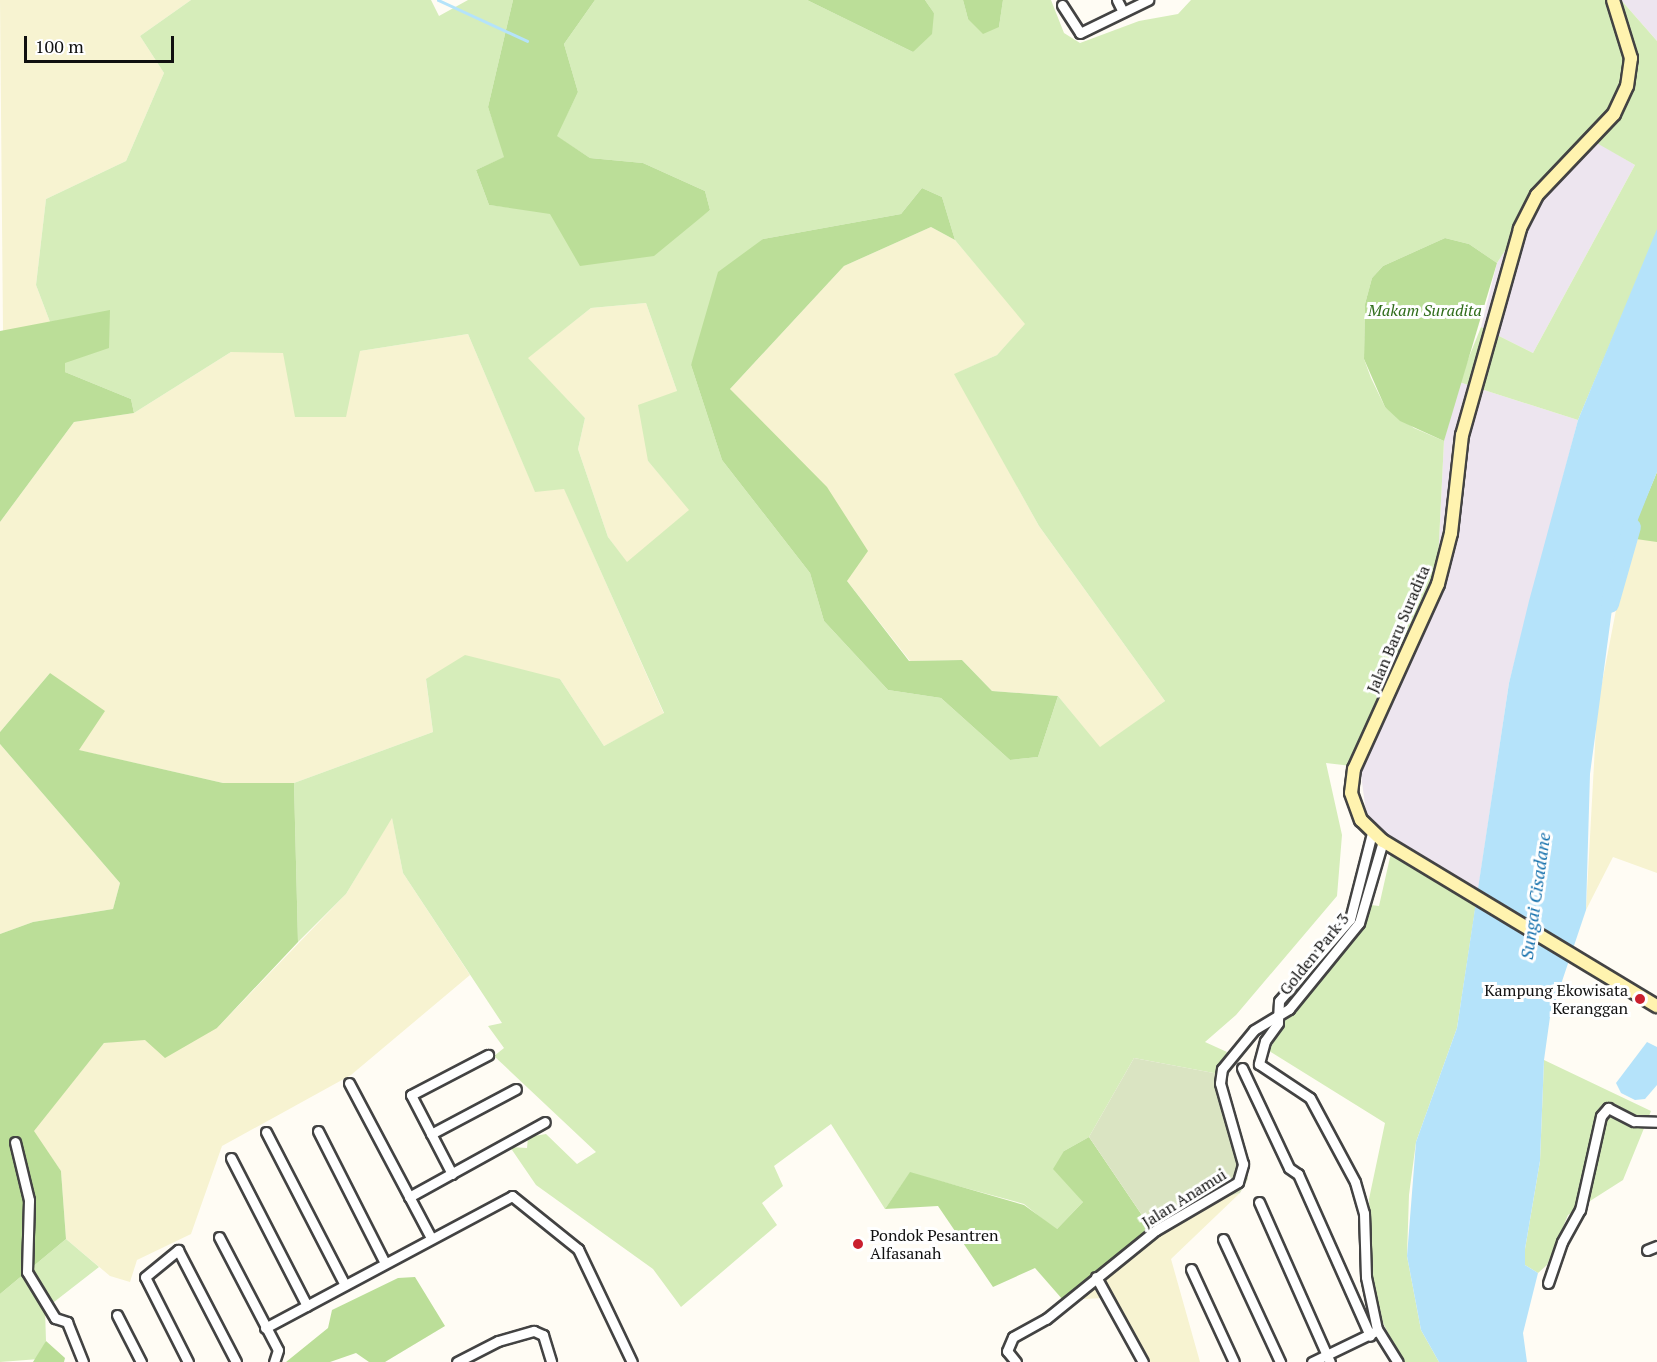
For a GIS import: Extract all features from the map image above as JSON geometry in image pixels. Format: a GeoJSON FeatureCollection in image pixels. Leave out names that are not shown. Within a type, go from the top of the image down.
{"type":"FeatureCollection","features":[{"type":"Feature","properties":{"kind":"main road","name":"Jalan Baru Suradita"},"geometry":{"type":"LineString","coordinates":[[1613,0],[1631,58],[1627,86],[1614,114],[1537,195],[1520,229],[1462,435],[1451,533],[1438,584],[1352,777],[1353,803],[1372,833],[1657,1006]]}},
{"type":"Feature","properties":{"kind":"street"},"geometry":{"type":"LineString","coordinates":[[1117,0],[1123,12]]}},
{"type":"Feature","properties":{"kind":"street"},"geometry":{"type":"LineString","coordinates":[[1062,5],[1080,33],[1148,0]]}},
{"type":"Feature","properties":{"kind":"street","name":"Golden Park 3"},"geometry":{"type":"LineString","coordinates":[[1276,1014],[1279,1001],[1350,919],[1372,833]]}},
{"type":"Feature","properties":{"kind":"street","name":"Golden Park 3"},"geometry":{"type":"LineString","coordinates":[[1276,1014],[1289,1009],[1359,923],[1387,843]]}},
{"type":"Feature","properties":{"kind":"street"},"geometry":{"type":"LineString","coordinates":[[1276,1014],[1278,1023],[1265,1041],[1259,1064],[1310,1098],[1355,1182],[1364,1213],[1366,1277],[1373,1332]]}},
{"type":"Feature","properties":{"kind":"street","name":"Jalan Anamui"},"geometry":{"type":"LineString","coordinates":[[1016,1362],[1007,1351],[1012,1337],[1046,1319],[1156,1230],[1238,1182],[1243,1164],[1220,1083],[1222,1069],[1239,1044],[1276,1014]]}},
{"type":"Feature","properties":{"kind":"street"},"geometry":{"type":"LineString","coordinates":[[452,1174],[411,1095],[488,1055]]}},
{"type":"Feature","properties":{"kind":"street"},"geometry":{"type":"LineString","coordinates":[[1242,1068],[1289,1168],[1298,1174],[1373,1332],[1398,1362]]}},
{"type":"Feature","properties":{"kind":"street"},"geometry":{"type":"LineString","coordinates":[[349,1083],[431,1238]]}},
{"type":"Feature","properties":{"kind":"street"},"geometry":{"type":"LineString","coordinates":[[431,1134],[516,1089]]}},
{"type":"Feature","properties":{"kind":"street"},"geometry":{"type":"LineString","coordinates":[[1548,1283],[1562,1242],[1580,1210],[1600,1116],[1608,1108],[1634,1121],[1657,1122]]}},
{"type":"Feature","properties":{"kind":"street"},"geometry":{"type":"LineString","coordinates":[[409,1197],[545,1122]]}},
{"type":"Feature","properties":{"kind":"street"},"geometry":{"type":"LineString","coordinates":[[318,1131],[385,1263]]}},
{"type":"Feature","properties":{"kind":"street"},"geometry":{"type":"LineString","coordinates":[[266,1132],[345,1285]]}},
{"type":"Feature","properties":{"kind":"street"},"geometry":{"type":"LineString","coordinates":[[15,1142],[29,1200],[27,1272],[55,1318],[67,1322],[83,1362]]}},
{"type":"Feature","properties":{"kind":"street"},"geometry":{"type":"LineString","coordinates":[[231,1158],[307,1306]]}},
{"type":"Feature","properties":{"kind":"street"},"geometry":{"type":"LineString","coordinates":[[265,1328],[512,1196],[578,1249],[632,1362]]}},
{"type":"Feature","properties":{"kind":"street"},"geometry":{"type":"LineString","coordinates":[[1259,1202],[1329,1359]]}},
{"type":"Feature","properties":{"kind":"street"},"geometry":{"type":"LineString","coordinates":[[219,1237],[278,1350],[274,1362]]}},
{"type":"Feature","properties":{"kind":"street"},"geometry":{"type":"LineString","coordinates":[[1223,1239],[1280,1362]]}},
{"type":"Feature","properties":{"kind":"street"},"geometry":{"type":"LineString","coordinates":[[1647,1250],[1657,1246]]}},
{"type":"Feature","properties":{"kind":"street"},"geometry":{"type":"LineString","coordinates":[[188,1362],[145,1277],[178,1250],[236,1362]]}},
{"type":"Feature","properties":{"kind":"street"},"geometry":{"type":"LineString","coordinates":[[1191,1269],[1234,1362]]}},
{"type":"Feature","properties":{"kind":"street"},"geometry":{"type":"LineString","coordinates":[[1096,1277],[1143,1362]]}},
{"type":"Feature","properties":{"kind":"street"},"geometry":{"type":"LineString","coordinates":[[117,1315],[141,1362]]}},
{"type":"Feature","properties":{"kind":"street"},"geometry":{"type":"LineString","coordinates":[[457,1362],[498,1341],[534,1330],[543,1335],[551,1362]]}},
{"type":"Feature","properties":{"kind":"street"},"geometry":{"type":"LineString","coordinates":[[1312,1362],[1329,1359],[1373,1332]]}},
{"type":"Feature","properties":{"kind":"shaded area"},"geometry":{"type":"Polygon","coordinates":[[[0,0],[191,0],[140,36],[164,73],[126,161],[46,199],[36,285],[50,322],[3,332],[0,0]]]}},
{"type":"Feature","properties":{"kind":"shaded area"},"geometry":{"type":"Polygon","coordinates":[[[1621,0],[1657,0],[1657,41],[1621,0]]]}},
{"type":"Feature","properties":{"kind":"shaded area"},"geometry":{"type":"Polygon","coordinates":[[[1595,141],[1635,165],[1533,353],[1481,327],[1497,263],[1536,203],[1595,141]]]}},
{"type":"Feature","properties":{"kind":"shaded area"},"geometry":{"type":"Polygon","coordinates":[[[931,227],[955,240],[1026,324],[997,355],[955,374],[1039,526],[1165,701],[1100,748],[1058,696],[992,691],[962,660],[910,661],[847,581],[730,389],[844,266],[931,227]]]}},
{"type":"Feature","properties":{"kind":"shaded area"},"geometry":{"type":"Polygon","coordinates":[[[646,303],[677,391],[648,461],[690,510],[627,563],[608,537],[578,449],[585,418],[527,358],[591,308],[646,303]]]}},
{"type":"Feature","properties":{"kind":"shaded area"},"geometry":{"type":"Polygon","coordinates":[[[468,334],[535,491],[564,488],[664,714],[604,746],[560,679],[426,680],[433,732],[294,783],[223,783],[78,750],[50,673],[0,732],[0,522],[74,422],[134,413],[231,352],[360,351],[468,334]]]}},
{"type":"Feature","properties":{"kind":"shaded area"},"geometry":{"type":"Polygon","coordinates":[[[1459,382],[1578,420],[1509,683],[1477,897],[1391,853],[1367,820],[1360,767],[1436,602],[1444,441],[1459,382]]]}},
{"type":"Feature","properties":{"kind":"shaded area"},"geometry":{"type":"Polygon","coordinates":[[[1630,537],[1657,541],[1657,873],[1613,857],[1586,910],[1597,709],[1630,537]]]}},
{"type":"Feature","properties":{"kind":"shaded area"},"geometry":{"type":"Polygon","coordinates":[[[0,744],[120,883],[113,909],[33,922],[0,934],[0,744]]]}},
{"type":"Feature","properties":{"kind":"shaded area"},"geometry":{"type":"Polygon","coordinates":[[[392,817],[403,873],[470,975],[351,1075],[222,1146],[191,1234],[137,1260],[130,1282],[110,1276],[66,1239],[61,1171],[33,1131],[104,1043],[217,1028],[346,894],[392,817]]]}},
{"type":"Feature","properties":{"kind":"shaded area"},"geometry":{"type":"Polygon","coordinates":[[[1240,1193],[1171,1259],[1200,1362],[1145,1362],[1104,1298],[1063,1300],[1187,1208],[1240,1193]]]}},
{"type":"Feature","properties":{"kind":"green space"},"geometry":{"type":"Polygon","coordinates":[[[191,0],[431,0],[439,16],[468,0],[513,0],[488,107],[505,157],[476,170],[489,205],[686,228],[710,210],[705,191],[643,163],[590,158],[556,136],[578,92],[564,44],[595,0],[807,0],[913,52],[934,13],[925,0],[963,0],[968,19],[999,27],[1003,0],[1051,0],[1064,33],[1080,43],[1139,21],[1178,14],[1191,0],[1621,0],[1657,41],[1657,232],[1578,420],[1459,382],[1481,327],[1533,353],[1635,165],[1595,142],[1536,203],[1497,263],[1469,244],[1445,238],[1383,266],[1372,278],[1365,304],[1364,359],[1371,378],[1385,407],[1414,428],[1444,441],[1436,602],[1360,767],[1326,763],[1342,835],[1337,896],[1236,1015],[1205,1042],[1227,1052],[1219,1074],[1134,1058],[1089,1137],[1064,1151],[1083,1202],[1056,1230],[1024,1204],[910,1173],[885,1209],[831,1124],[774,1166],[783,1186],[762,1203],[777,1225],[681,1307],[653,1269],[536,1185],[510,1147],[527,1148],[528,1137],[546,1134],[577,1164],[596,1152],[494,1056],[504,1048],[488,1026],[502,1023],[403,873],[392,818],[346,894],[298,942],[294,783],[433,732],[426,679],[465,655],[560,679],[604,746],[664,713],[564,489],[535,492],[468,334],[360,351],[346,417],[295,417],[283,353],[231,352],[134,413],[131,399],[65,372],[64,363],[110,311],[50,322],[36,285],[46,199],[126,161],[164,73],[140,36],[191,0]],[[922,188],[901,214],[763,239],[691,365],[722,460],[810,573],[824,621],[888,690],[941,698],[1010,760],[1038,757],[1058,696],[1100,747],[1165,701],[1039,526],[954,374],[997,355],[1025,324],[955,240],[942,197],[922,188]],[[646,303],[591,308],[528,358],[585,418],[578,449],[608,537],[627,562],[689,510],[648,461],[638,405],[677,391],[646,303]]]}},
{"type":"Feature","properties":{"kind":"green space"},"geometry":{"type":"Polygon","coordinates":[[[513,0],[595,0],[564,44],[578,92],[557,136],[590,158],[643,163],[705,191],[710,210],[654,256],[580,266],[550,214],[489,205],[476,170],[504,157],[488,107],[513,0]]]}},
{"type":"Feature","properties":{"kind":"green space"},"geometry":{"type":"Polygon","coordinates":[[[807,0],[925,0],[934,13],[932,34],[913,52],[807,0]]]}},
{"type":"Feature","properties":{"kind":"green space"},"geometry":{"type":"Polygon","coordinates":[[[963,0],[1003,0],[999,27],[983,34],[968,19],[963,0]]]}},
{"type":"Feature","properties":{"kind":"green space"},"geometry":{"type":"Polygon","coordinates":[[[922,188],[942,197],[955,240],[931,227],[844,266],[730,389],[827,487],[868,551],[847,581],[909,661],[962,660],[992,691],[1058,696],[1038,757],[1010,760],[941,698],[888,690],[824,621],[810,573],[722,460],[691,365],[718,272],[763,239],[901,214],[922,188]]]}},
{"type":"Feature","properties":{"kind":"green space","name":"Makam Suradita"},"geometry":{"type":"Polygon","coordinates":[[[1445,238],[1469,244],[1497,263],[1444,441],[1400,421],[1385,407],[1364,359],[1365,304],[1372,278],[1383,266],[1445,238]]]}},
{"type":"Feature","properties":{"kind":"green space"},"geometry":{"type":"Polygon","coordinates":[[[110,310],[109,348],[65,363],[65,372],[131,399],[134,413],[74,422],[0,522],[0,331],[110,310]]]}},
{"type":"Feature","properties":{"kind":"green space"},"geometry":{"type":"Polygon","coordinates":[[[1657,472],[1657,542],[1629,538],[1652,484],[1657,472]]]}},
{"type":"Feature","properties":{"kind":"green space"},"geometry":{"type":"Polygon","coordinates":[[[50,673],[105,711],[79,750],[223,783],[294,783],[298,942],[217,1028],[165,1058],[145,1040],[104,1043],[34,1131],[61,1171],[66,1239],[0,1294],[0,934],[33,922],[113,909],[120,883],[0,744],[0,732],[50,673]]]}},
{"type":"Feature","properties":{"kind":"green space"},"geometry":{"type":"Polygon","coordinates":[[[1391,853],[1477,897],[1457,1028],[1416,1142],[1409,1195],[1407,1256],[1421,1330],[1439,1362],[1403,1362],[1383,1323],[1371,1269],[1369,1199],[1385,1123],[1269,1051],[1284,1022],[1352,938],[1371,905],[1379,906],[1391,853]]]}},
{"type":"Feature","properties":{"kind":"green space"},"geometry":{"type":"Polygon","coordinates":[[[1134,1058],[1219,1074],[1247,1167],[1248,1179],[1240,1193],[1187,1208],[1152,1230],[1089,1137],[1134,1058]]]}},
{"type":"Feature","properties":{"kind":"green space"},"geometry":{"type":"Polygon","coordinates":[[[1544,1060],[1651,1111],[1623,1180],[1568,1215],[1547,1265],[1538,1273],[1525,1265],[1525,1249],[1540,1161],[1544,1060]]]}},
{"type":"Feature","properties":{"kind":"green space"},"geometry":{"type":"Polygon","coordinates":[[[1089,1137],[1152,1230],[1063,1300],[1035,1268],[993,1287],[938,1206],[885,1209],[910,1172],[1024,1205],[1057,1229],[1083,1202],[1053,1169],[1064,1151],[1089,1137]]]}},
{"type":"Feature","properties":{"kind":"green space"},"geometry":{"type":"Polygon","coordinates":[[[66,1239],[99,1267],[45,1309],[46,1341],[39,1359],[0,1362],[0,1294],[66,1239]]]}},
{"type":"Feature","properties":{"kind":"green space"},"geometry":{"type":"Polygon","coordinates":[[[415,1277],[445,1326],[385,1362],[369,1362],[356,1353],[330,1362],[286,1362],[328,1328],[332,1310],[398,1278],[415,1277]]]}},
{"type":"Feature","properties":{"kind":"green space"},"geometry":{"type":"Polygon","coordinates":[[[46,1341],[65,1358],[64,1362],[33,1362],[46,1341]]]}},
{"type":"Feature","properties":{"kind":"water"},"geometry":{"type":"Polygon","coordinates":[[[1657,229],[1657,472],[1617,572],[1590,774],[1586,910],[1550,1017],[1544,1060],[1540,1161],[1525,1249],[1525,1265],[1538,1273],[1523,1333],[1527,1362],[1439,1362],[1421,1330],[1407,1256],[1416,1142],[1457,1028],[1509,683],[1529,601],[1578,420],[1657,229]]]}},
{"type":"Feature","properties":{"kind":"water"},"geometry":{"type":"Polygon","coordinates":[[[1647,1042],[1657,1047],[1657,1085],[1645,1099],[1635,1100],[1621,1093],[1616,1083],[1647,1042]]]}},
{"type":"Feature","properties":{"kind":"waterway"},"geometry":{"type":"LineString","coordinates":[[438,0],[527,41]]}},
{"type":"Feature","properties":{"kind":"waterway","name":"Sungai Cisadane"},"geometry":{"type":"LineString","coordinates":[[1610,604],[1632,527]]}},
{"type":"Feature","properties":{"kind":"place","name":"Kampung Ekowisata Keranggan"},"geometry":{"type":"Point","coordinates":[1640,999]}},
{"type":"Feature","properties":{"kind":"place","name":"Pondok Pesantren Alfasanah"},"geometry":{"type":"Point","coordinates":[858,1244]}}]}
